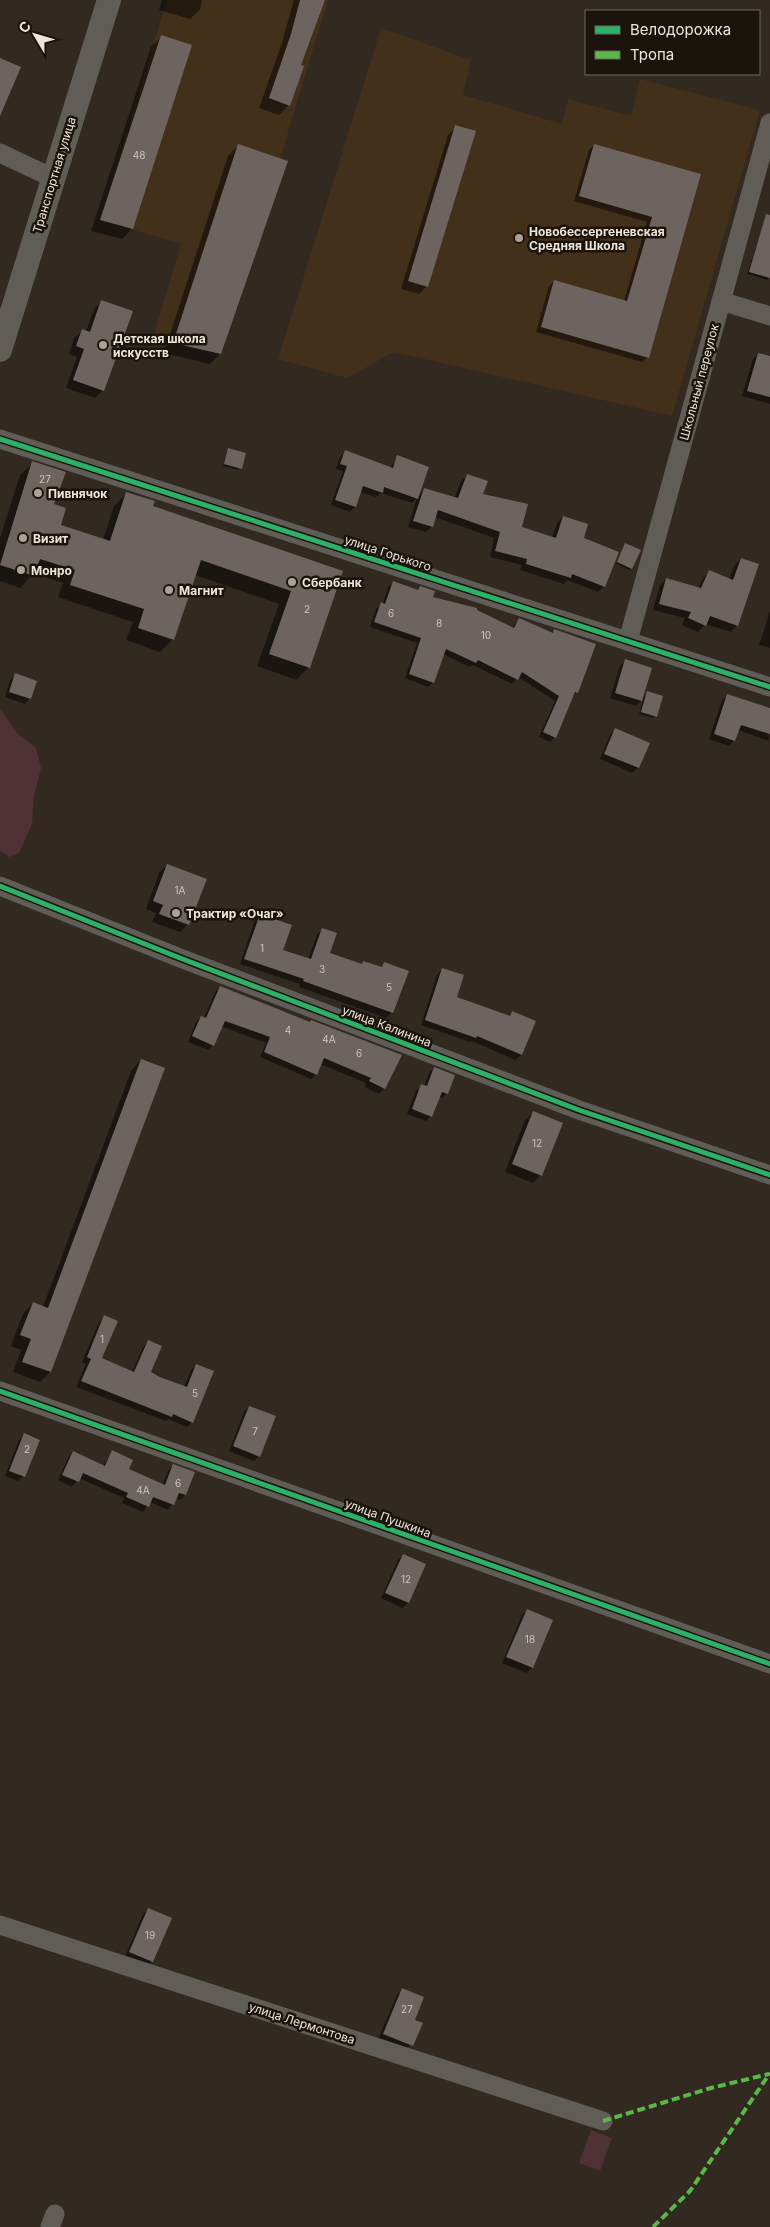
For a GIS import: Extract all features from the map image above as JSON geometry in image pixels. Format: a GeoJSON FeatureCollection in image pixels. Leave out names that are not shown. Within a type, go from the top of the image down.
{"type":"FeatureCollection","features":[{"type":"Feature","properties":{"kind":"street","name":"Транспортная улица"},"geometry":{"type":"LineString","coordinates":[[0,350],[109,0]]}},
{"type":"Feature","properties":{"kind":"street","name":"Школьный переулок"},"geometry":{"type":"LineString","coordinates":[[628,641],[770,123]]}},
{"type":"Feature","properties":{"kind":"street"},"geometry":{"type":"LineString","coordinates":[[0,153],[53,178]]}},
{"type":"Feature","properties":{"kind":"street"},"geometry":{"type":"LineString","coordinates":[[720,301],[770,316]]}},
{"type":"Feature","properties":{"kind":"street","name":"улица Горького"},"geometry":{"type":"LineString","coordinates":[[0,439],[770,687]]}},
{"type":"Feature","properties":{"kind":"street","name":"улица Калинина"},"geometry":{"type":"LineString","coordinates":[[0,886],[180,958],[579,1110],[770,1175]]}},
{"type":"Feature","properties":{"kind":"street","name":"улица Пушкина"},"geometry":{"type":"LineString","coordinates":[[0,1391],[770,1664]]}},
{"type":"Feature","properties":{"kind":"street","name":"улица Лермонтова"},"geometry":{"type":"LineString","coordinates":[[0,1925],[603,2121]]}},
{"type":"Feature","properties":{"kind":"shaded area"},"geometry":{"type":"Polygon","coordinates":[[[167,0],[328,0],[221,354],[154,334],[181,244],[100,220],[167,0]]]}},
{"type":"Feature","properties":{"kind":"shaded area","name":"Новобессергеневская Средняя Школа"},"geometry":{"type":"Polygon","coordinates":[[[381,28],[471,60],[463,95],[562,124],[568,99],[631,116],[640,79],[760,110],[672,416],[394,352],[347,378],[278,359],[381,28]]]}},
{"type":"Feature","properties":{"kind":"shaded area"},"geometry":{"type":"Polygon","coordinates":[[[0,709],[18,734],[36,748],[41,768],[34,796],[32,824],[19,853],[9,857],[0,851],[0,709]]]}},
{"type":"Feature","properties":{"kind":"shaded area"},"geometry":{"type":"Polygon","coordinates":[[[591,2130],[612,2138],[600,2171],[579,2163],[591,2130]]]}},
{"type":"Feature","properties":{"kind":"building"},"geometry":{"type":"Polygon","coordinates":[[[300,0],[325,0],[301,65],[304,66],[290,106],[269,98],[291,34],[300,0]]]}},
{"type":"Feature","properties":{"kind":"building"},"geometry":{"type":"Polygon","coordinates":[[[161,35],[192,45],[133,229],[100,220],[161,35]]]}},
{"type":"Feature","properties":{"kind":"building"},"geometry":{"type":"Polygon","coordinates":[[[0,58],[21,67],[0,116],[0,58]]]}},
{"type":"Feature","properties":{"kind":"building"},"geometry":{"type":"Polygon","coordinates":[[[455,125],[476,131],[428,287],[408,281],[455,125]]]}},
{"type":"Feature","properties":{"kind":"building"},"geometry":{"type":"Polygon","coordinates":[[[238,144],[288,161],[221,354],[173,343],[238,144]]]}},
{"type":"Feature","properties":{"kind":"building"},"geometry":{"type":"Polygon","coordinates":[[[594,144],[701,174],[649,358],[541,327],[554,280],[627,301],[652,217],[579,196],[594,144]]]}},
{"type":"Feature","properties":{"kind":"building"},"geometry":{"type":"Polygon","coordinates":[[[766,214],[770,215],[770,278],[749,272],[766,214]]]}},
{"type":"Feature","properties":{"kind":"building"},"geometry":{"type":"Polygon","coordinates":[[[101,300],[133,311],[104,391],[73,380],[84,349],[76,346],[82,329],[90,332],[101,300]]]}},
{"type":"Feature","properties":{"kind":"building"},"geometry":{"type":"Polygon","coordinates":[[[758,353],[770,356],[770,397],[747,391],[758,353]]]}},
{"type":"Feature","properties":{"kind":"building"},"geometry":{"type":"Polygon","coordinates":[[[228,448],[246,453],[242,469],[224,464],[228,448]]]}},
{"type":"Feature","properties":{"kind":"building"},"geometry":{"type":"Polygon","coordinates":[[[345,450],[393,468],[397,455],[429,467],[418,499],[384,487],[383,493],[363,486],[356,507],[335,500],[347,466],[340,464],[345,450]]]}},
{"type":"Feature","properties":{"kind":"building"},"geometry":{"type":"Polygon","coordinates":[[[32,461],[66,472],[54,504],[66,508],[61,525],[110,541],[126,492],[155,501],[153,506],[343,571],[310,668],[269,654],[291,591],[201,560],[174,640],[138,628],[144,609],[70,585],[75,570],[40,559],[34,576],[0,565],[32,461]]]}},
{"type":"Feature","properties":{"kind":"building"},"geometry":{"type":"Polygon","coordinates":[[[467,474],[488,481],[483,494],[528,504],[522,527],[556,538],[563,516],[588,524],[584,538],[619,552],[605,587],[572,574],[571,578],[526,564],[527,559],[495,551],[500,532],[438,510],[433,527],[413,521],[424,488],[458,498],[467,474]]]}},
{"type":"Feature","properties":{"kind":"building"},"geometry":{"type":"Polygon","coordinates":[[[625,543],[641,550],[632,569],[617,562],[625,543]]]}},
{"type":"Feature","properties":{"kind":"building"},"geometry":{"type":"Polygon","coordinates":[[[741,558],[759,564],[738,626],[710,616],[706,626],[688,618],[691,612],[659,604],[666,578],[701,588],[709,570],[733,580],[741,558]]]}},
{"type":"Feature","properties":{"kind":"building"},"geometry":{"type":"Polygon","coordinates":[[[393,581],[418,590],[420,586],[435,591],[433,597],[477,608],[477,610],[514,628],[519,618],[553,633],[554,629],[596,644],[578,693],[575,692],[556,738],[543,732],[559,696],[522,672],[518,680],[478,660],[476,663],[446,649],[434,683],[409,674],[421,638],[374,622],[381,602],[385,604],[393,581]]]}},
{"type":"Feature","properties":{"kind":"building"},"geometry":{"type":"Polygon","coordinates":[[[625,659],[652,668],[642,701],[615,693],[625,659]]]}},
{"type":"Feature","properties":{"kind":"building"},"geometry":{"type":"Polygon","coordinates":[[[15,673],[37,681],[31,699],[9,692],[15,673]]]}},
{"type":"Feature","properties":{"kind":"building"},"geometry":{"type":"Polygon","coordinates":[[[647,691],[663,696],[657,717],[641,712],[647,691]]]}},
{"type":"Feature","properties":{"kind":"building"},"geometry":{"type":"Polygon","coordinates":[[[727,694],[770,708],[770,734],[741,725],[735,741],[714,734],[727,694]]]}},
{"type":"Feature","properties":{"kind":"building"},"geometry":{"type":"Polygon","coordinates":[[[615,728],[650,743],[639,768],[604,754],[615,728]]]}},
{"type":"Feature","properties":{"kind":"building"},"geometry":{"type":"Polygon","coordinates":[[[167,864],[207,879],[189,925],[159,914],[163,905],[153,901],[167,864]]]}},
{"type":"Feature","properties":{"kind":"building"},"geometry":{"type":"Polygon","coordinates":[[[260,914],[292,925],[283,950],[311,959],[322,928],[337,933],[330,953],[362,964],[363,961],[382,967],[384,962],[409,971],[393,1013],[303,981],[304,979],[244,959],[260,914]]]}},
{"type":"Feature","properties":{"kind":"building"},"geometry":{"type":"Polygon","coordinates":[[[442,968],[464,975],[457,997],[510,1016],[512,1011],[536,1021],[522,1055],[477,1036],[476,1038],[425,1020],[442,968]]]}},
{"type":"Feature","properties":{"kind":"building"},"geometry":{"type":"Polygon","coordinates":[[[220,986],[310,1022],[311,1020],[402,1055],[385,1089],[369,1081],[371,1078],[324,1058],[317,1075],[264,1052],[270,1037],[225,1021],[214,1046],[192,1036],[201,1016],[206,1018],[220,986]]]}},
{"type":"Feature","properties":{"kind":"building"},"geometry":{"type":"Polygon","coordinates":[[[141,1059],[165,1068],[51,1372],[22,1362],[31,1339],[20,1335],[33,1302],[48,1308],[141,1059]]]}},
{"type":"Feature","properties":{"kind":"building"},"geometry":{"type":"Polygon","coordinates":[[[434,1067],[455,1075],[448,1094],[442,1092],[432,1117],[412,1109],[421,1084],[427,1086],[434,1067]]]}},
{"type":"Feature","properties":{"kind":"building"},"geometry":{"type":"Polygon","coordinates":[[[533,1111],[563,1123],[542,1176],[512,1164],[533,1111]]]}},
{"type":"Feature","properties":{"kind":"building"},"geometry":{"type":"Polygon","coordinates":[[[104,1315],[118,1321],[102,1358],[134,1372],[148,1340],[162,1346],[151,1372],[160,1377],[187,1387],[196,1364],[214,1371],[193,1423],[173,1414],[172,1417],[81,1381],[91,1359],[87,1357],[104,1315]]]}},
{"type":"Feature","properties":{"kind":"building"},"geometry":{"type":"Polygon","coordinates":[[[249,1406],[276,1416],[260,1457],[233,1446],[249,1406]]]}},
{"type":"Feature","properties":{"kind":"building"},"geometry":{"type":"Polygon","coordinates":[[[24,1433],[40,1440],[25,1477],[9,1471],[24,1433]]]}},
{"type":"Feature","properties":{"kind":"building"},"geometry":{"type":"Polygon","coordinates":[[[112,1450],[133,1460],[129,1469],[165,1485],[173,1464],[195,1472],[186,1495],[179,1493],[174,1505],[153,1497],[149,1507],[126,1497],[128,1493],[83,1473],[79,1482],[62,1475],[73,1451],[105,1466],[112,1450]]]}},
{"type":"Feature","properties":{"kind":"building"},"geometry":{"type":"Polygon","coordinates":[[[403,1554],[426,1564],[409,1603],[385,1593],[403,1554]]]}},
{"type":"Feature","properties":{"kind":"building"},"geometry":{"type":"Polygon","coordinates":[[[527,1609],[553,1620],[533,1668],[506,1657],[527,1609]]]}},
{"type":"Feature","properties":{"kind":"building"},"geometry":{"type":"Polygon","coordinates":[[[148,1908],[172,1918],[153,1962],[129,1952],[148,1908]]]}},
{"type":"Feature","properties":{"kind":"building"},"geometry":{"type":"Polygon","coordinates":[[[402,1988],[424,1997],[415,2020],[423,2023],[413,2046],[383,2034],[402,1988]]]}},
{"type":"Feature","properties":{"kind":"marked path"},"geometry":{"type":"LineString","coordinates":[[653,2227],[690,2191],[770,2073]]}},
{"type":"Feature","properties":{"kind":"marked path"},"geometry":{"type":"LineString","coordinates":[[603,2121],[711,2088],[769,2074]]}},
{"type":"Feature","properties":{"kind":"cycle path"},"geometry":{"type":"LineString","coordinates":[[0,439],[770,687]]}},
{"type":"Feature","properties":{"kind":"cycle path"},"geometry":{"type":"LineString","coordinates":[[0,886],[180,958],[579,1110],[770,1175]]}},
{"type":"Feature","properties":{"kind":"cycle path"},"geometry":{"type":"LineString","coordinates":[[0,1391],[770,1664]]}},
{"type":"Feature","properties":{"kind":"place","name":"Новобессергеневская Средняя Школа"},"geometry":{"type":"Point","coordinates":[519,238]}},
{"type":"Feature","properties":{"kind":"place","name":"Детская школа искусств"},"geometry":{"type":"Point","coordinates":[103,345]}},
{"type":"Feature","properties":{"kind":"place","name":"Пивнячок"},"geometry":{"type":"Point","coordinates":[38,493]}},
{"type":"Feature","properties":{"kind":"place","name":"Визит"},"geometry":{"type":"Point","coordinates":[23,538]}},
{"type":"Feature","properties":{"kind":"place","name":"Монро"},"geometry":{"type":"Point","coordinates":[21,570]}},
{"type":"Feature","properties":{"kind":"place","name":"Сбербанк"},"geometry":{"type":"Point","coordinates":[292,582]}},
{"type":"Feature","properties":{"kind":"place","name":"Магнит"},"geometry":{"type":"Point","coordinates":[169,590]}},
{"type":"Feature","properties":{"kind":"place","name":"Трактир «Очаг»"},"geometry":{"type":"Point","coordinates":[176,913]}}]}
